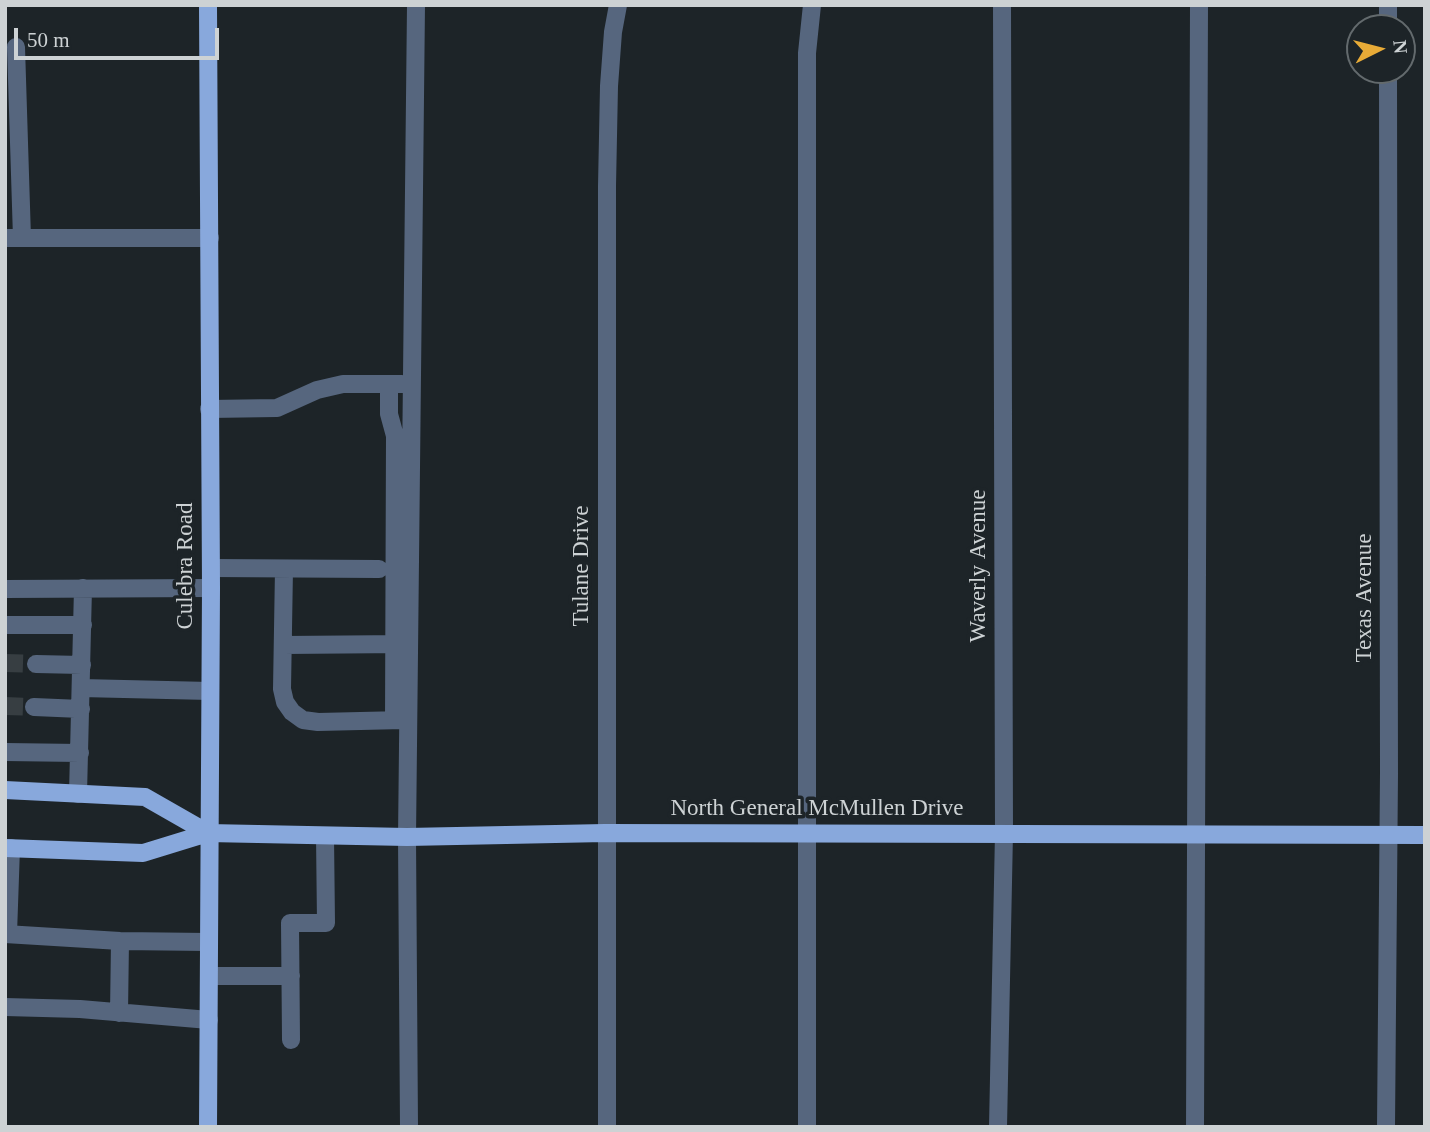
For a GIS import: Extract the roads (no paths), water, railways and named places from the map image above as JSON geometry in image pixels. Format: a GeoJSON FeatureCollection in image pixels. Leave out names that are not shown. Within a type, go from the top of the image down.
{"type":"FeatureCollection","features":[{"type":"Feature","properties":{"kind":"main road","name":"Culebra Road"},"geometry":{"type":"LineString","coordinates":[[208,5],[211,568],[208,1127]]}},
{"type":"Feature","properties":{"kind":"main road","name":"North General McMullen Drive"},"geometry":{"type":"LineString","coordinates":[[5,790],[145,797],[208,833]]}},
{"type":"Feature","properties":{"kind":"main road","name":"North General McMullen Drive"},"geometry":{"type":"LineString","coordinates":[[8,848],[143,853],[208,833],[407,837],[605,833],[1425,835]]}},
{"type":"Feature","properties":{"kind":"street"},"geometry":{"type":"LineString","coordinates":[[409,1127],[407,837],[401,720],[412,384],[416,5]]}},
{"type":"Feature","properties":{"kind":"street","name":"Tulane Drive"},"geometry":{"type":"LineString","coordinates":[[607,1127],[605,833],[608,148],[612,45],[618,5]]}},
{"type":"Feature","properties":{"kind":"street"},"geometry":{"type":"LineString","coordinates":[[807,1127],[807,53],[812,5]]}},
{"type":"Feature","properties":{"kind":"street","name":"Waverly Avenue"},"geometry":{"type":"LineString","coordinates":[[998,1127],[1004,833],[1002,5]]}},
{"type":"Feature","properties":{"kind":"street"},"geometry":{"type":"LineString","coordinates":[[1195,1127],[1199,5]]}},
{"type":"Feature","properties":{"kind":"street"},"geometry":{"type":"LineString","coordinates":[[16,47],[14,237],[210,238]]}},
{"type":"Feature","properties":{"kind":"street","name":"Texas Avenue"},"geometry":{"type":"LineString","coordinates":[[1386,1127],[1389,835],[1388,84]]}},
{"type":"Feature","properties":{"kind":"street"},"geometry":{"type":"LineString","coordinates":[[209,409],[277,408],[331,386],[343,384],[412,384]]}},
{"type":"Feature","properties":{"kind":"street"},"geometry":{"type":"LineString","coordinates":[[389,384],[389,414],[395,436],[402,644]]}},
{"type":"Feature","properties":{"kind":"street"},"geometry":{"type":"LineString","coordinates":[[211,568],[379,569]]}},
{"type":"Feature","properties":{"kind":"street"},"geometry":{"type":"LineString","coordinates":[[284,569],[282,689],[285,702],[292,712],[303,720],[318,722],[401,720]]}},
{"type":"Feature","properties":{"kind":"street"},"geometry":{"type":"LineString","coordinates":[[78,794],[83,588]]}},
{"type":"Feature","properties":{"kind":"street"},"geometry":{"type":"LineString","coordinates":[[5,589],[211,589]]}},
{"type":"Feature","properties":{"kind":"street"},"geometry":{"type":"LineString","coordinates":[[5,625],[83,625]]}},
{"type":"Feature","properties":{"kind":"street"},"geometry":{"type":"LineString","coordinates":[[283,645],[402,644]]}},
{"type":"Feature","properties":{"kind":"street"},"geometry":{"type":"LineString","coordinates":[[36,664],[82,665]]}},
{"type":"Feature","properties":{"kind":"street"},"geometry":{"type":"LineString","coordinates":[[81,688],[210,691]]}},
{"type":"Feature","properties":{"kind":"street"},"geometry":{"type":"LineString","coordinates":[[34,707],[81,709]]}},
{"type":"Feature","properties":{"kind":"street"},"geometry":{"type":"LineString","coordinates":[[5,752],[80,753]]}},
{"type":"Feature","properties":{"kind":"street"},"geometry":{"type":"LineString","coordinates":[[291,1040],[290,923],[326,923],[325,835]]}},
{"type":"Feature","properties":{"kind":"street"},"geometry":{"type":"LineString","coordinates":[[8,848],[6,934],[120,941],[208,942]]}},
{"type":"Feature","properties":{"kind":"street"},"geometry":{"type":"LineString","coordinates":[[119,1013],[120,941]]}},
{"type":"Feature","properties":{"kind":"street"},"geometry":{"type":"LineString","coordinates":[[209,976],[291,976]]}},
{"type":"Feature","properties":{"kind":"street"},"geometry":{"type":"LineString","coordinates":[[5,1007],[209,1020]]}},
{"type":"Feature","properties":{"kind":"tunnel"},"geometry":{"type":"LineString","coordinates":[[5,663],[36,664]]}},
{"type":"Feature","properties":{"kind":"tunnel"},"geometry":{"type":"LineString","coordinates":[[5,706],[34,707]]}}]}
